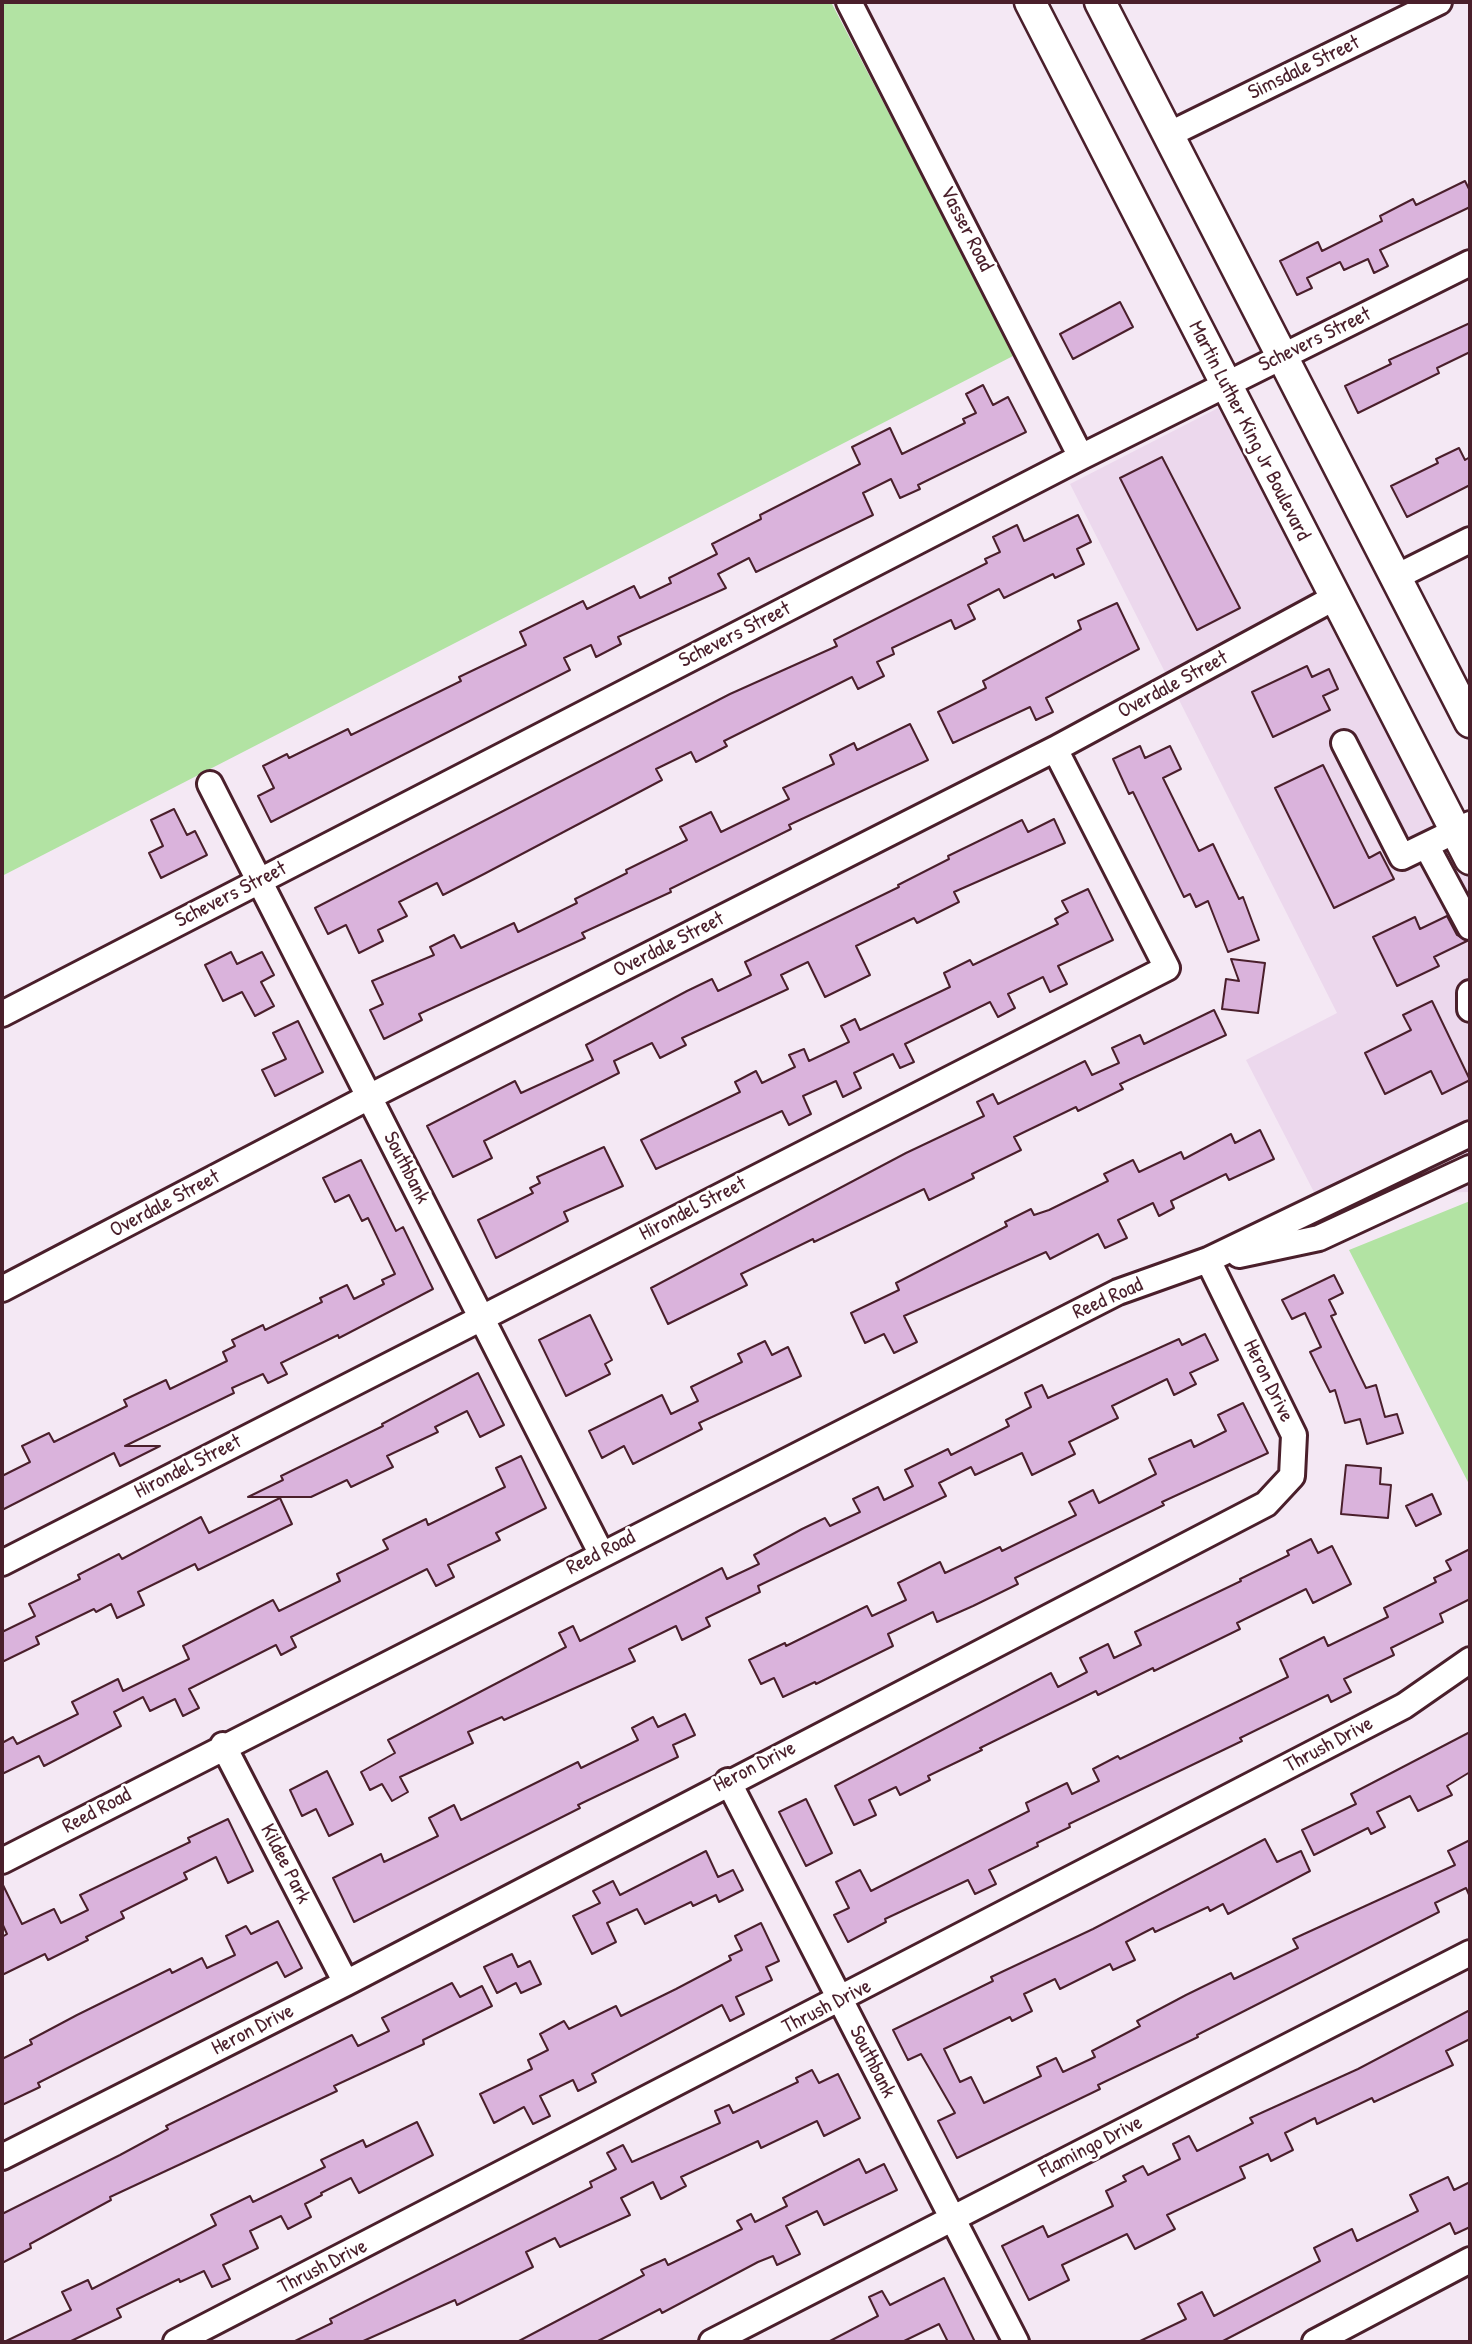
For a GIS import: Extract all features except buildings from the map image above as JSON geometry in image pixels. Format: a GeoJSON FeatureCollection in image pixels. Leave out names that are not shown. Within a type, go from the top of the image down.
{"type":"FeatureCollection","features":[{"type":"Feature","properties":{"kind":"main road","name":"Martin Luther King Jr Boulevard"},"geometry":{"type":"LineString","coordinates":[[1030,2],[1335,598],[1463,827],[1470,859]]}},
{"type":"Feature","properties":{"kind":"main road"},"geometry":{"type":"LineString","coordinates":[[1100,2],[1470,722]]}},
{"type":"Feature","properties":{"kind":"street","name":"Vasser Road"},"geometry":{"type":"LineString","coordinates":[[849,2],[1081,457]]}},
{"type":"Feature","properties":{"kind":"street","name":"Simsdale Street"},"geometry":{"type":"LineString","coordinates":[[1170,134],[1439,2]]}},
{"type":"Feature","properties":{"kind":"street","name":"Schevers Street"},"geometry":{"type":"LineString","coordinates":[[2,1014],[1081,457],[1470,263]]}},
{"type":"Feature","properties":{"kind":"street"},"geometry":{"type":"LineString","coordinates":[[1394,578],[1470,540]]}},
{"type":"Feature","properties":{"kind":"street","name":"Overdale Street"},"geometry":{"type":"LineString","coordinates":[[2,1289],[369,1097],[1055,749],[1335,598]]}},
{"type":"Feature","properties":{"kind":"street"},"geometry":{"type":"LineString","coordinates":[[1344,743],[1402,857],[1463,827]]}},
{"type":"Feature","properties":{"kind":"street","name":"Hirondel Street"},"geometry":{"type":"LineString","coordinates":[[2,1563],[481,1316],[1167,968],[1055,749]]}},
{"type":"Feature","properties":{"kind":"street","name":"Southbank"},"geometry":{"type":"LineString","coordinates":[[210,784],[601,1553]]}},
{"type":"Feature","properties":{"kind":"street"},"geometry":{"type":"LineString","coordinates":[[1427,847],[1470,927]]}},
{"type":"Feature","properties":{"kind":"street","name":"Reed Road"},"geometry":{"type":"LineString","coordinates":[[2,1861],[223,1745],[1118,1292],[1208,1260],[1470,1134]]}},
{"type":"Feature","properties":{"kind":"street","name":"Reed Road"},"geometry":{"type":"LineString","coordinates":[[1208,1260],[1320,1238],[1470,1168]]}},
{"type":"Feature","properties":{"kind":"street","name":"Heron Drive"},"geometry":{"type":"LineString","coordinates":[[2,2157],[346,1983],[728,1781],[1266,1504],[1292,1476],[1294,1434],[1208,1260]]}},
{"type":"Feature","properties":{"kind":"street","name":"Thrush Drive"},"geometry":{"type":"LineString","coordinates":[[176,2342],[1404,1706],[1470,1660]]}},
{"type":"Feature","properties":{"kind":"street","name":"Kildee Park"},"geometry":{"type":"LineString","coordinates":[[223,1745],[346,1983]]}},
{"type":"Feature","properties":{"kind":"street","name":"Southbank"},"geometry":{"type":"LineString","coordinates":[[728,1781],[1016,2342]]}},
{"type":"Feature","properties":{"kind":"street","name":"Flamingo Drive"},"geometry":{"type":"LineString","coordinates":[[712,2342],[1470,1952]]}},
{"type":"Feature","properties":{"kind":"street"},"geometry":{"type":"LineString","coordinates":[[1315,2342],[1470,2260]]}},
{"type":"Feature","properties":{"kind":"shaded area"},"geometry":{"type":"Polygon","coordinates":[[[1224,405],[1470,848],[1470,1192],[1316,1196],[1246,1060],[1337,1013],[1070,484],[1224,405]]]}},
{"type":"Feature","properties":{"kind":"green space"},"geometry":{"type":"Polygon","coordinates":[[[2,2],[831,2],[1015,355],[2,876],[2,2]]]}},
{"type":"Feature","properties":{"kind":"green space"},"geometry":{"type":"Polygon","coordinates":[[[1470,1201],[1470,1486],[1349,1250],[1470,1201]]]}}]}
